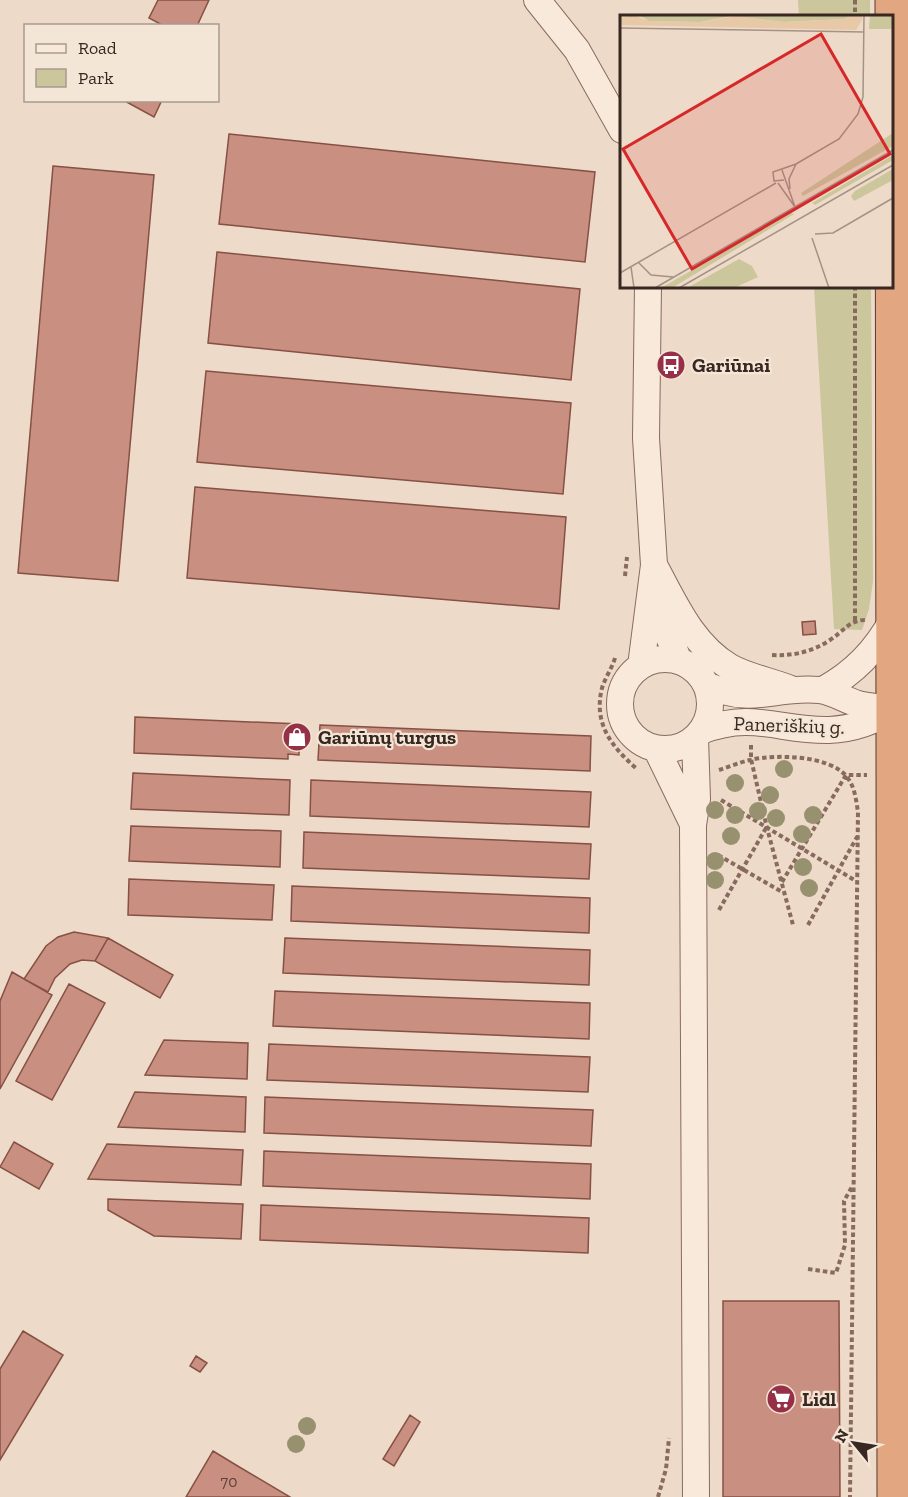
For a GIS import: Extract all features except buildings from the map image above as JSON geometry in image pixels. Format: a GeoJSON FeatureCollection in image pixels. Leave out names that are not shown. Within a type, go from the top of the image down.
{"type":"FeatureCollection","features":[{"type":"Feature","properties":{"kind":"highway"},"geometry":{"type":"LineString","coordinates":[[892,0],[892,15]]}},
{"type":"Feature","properties":{"kind":"highway"},"geometry":{"type":"LineString","coordinates":[[892,288],[893,619],[901,708],[894,1497]]}},
{"type":"Feature","properties":{"kind":"street"},"geometry":{"type":"LineString","coordinates":[[537,0],[577,50],[620,128]]}},
{"type":"Feature","properties":{"kind":"street"},"geometry":{"type":"LineString","coordinates":[[648,288],[646,438],[654,565],[664,625],[670,646],[679,661]]}},
{"type":"Feature","properties":{"kind":"street"},"geometry":{"type":"LineString","coordinates":[[654,565],[641,666],[624,686],[620,699],[621,712],[633,735],[656,748],[693,833]]}},
{"type":"Feature","properties":{"kind":"street"},"geometry":{"type":"LineString","coordinates":[[654,565],[696,639],[713,656],[732,668],[791,688]]}},
{"type":"Feature","properties":{"kind":"street"},"geometry":{"type":"LineString","coordinates":[[823,690],[843,679],[861,663],[879,644],[893,619]]}},
{"type":"Feature","properties":{"kind":"street"},"geometry":{"type":"LineString","coordinates":[[641,666],[666,659],[679,661]]}},
{"type":"Feature","properties":{"kind":"street","name":"Paneriškių g."},"geometry":{"type":"LineString","coordinates":[[679,661],[695,671],[706,685],[728,694],[753,697],[791,688],[823,690],[860,704],[901,708]]}},
{"type":"Feature","properties":{"kind":"street","name":"Paneriškių g."},"geometry":{"type":"LineString","coordinates":[[698,734],[709,708],[706,685]]}},
{"type":"Feature","properties":{"kind":"street","name":"Paneriškių g."},"geometry":{"type":"LineString","coordinates":[[656,748],[681,746],[698,734],[737,720],[828,730],[847,728],[875,720],[901,708]]}},
{"type":"Feature","properties":{"kind":"street"},"geometry":{"type":"LineString","coordinates":[[696,1497],[693,833],[697,799],[698,734]]}},
{"type":"Feature","properties":{"kind":"path"},"geometry":{"type":"LineString","coordinates":[[763,655],[790,656],[808,651],[831,640],[855,620],[855,288]]}},
{"type":"Feature","properties":{"kind":"path"},"geometry":{"type":"LineString","coordinates":[[625,580],[627,556],[635,535],[651,519]]}},
{"type":"Feature","properties":{"kind":"path"},"geometry":{"type":"LineString","coordinates":[[618,650],[602,686],[599,705],[601,719],[620,756],[642,775]]}},
{"type":"Feature","properties":{"kind":"path"},"geometry":{"type":"LineString","coordinates":[[793,925],[766,828],[751,759],[808,758],[828,764],[846,775],[855,793],[857,882],[850,1497]]}},
{"type":"Feature","properties":{"kind":"path"},"geometry":{"type":"LineString","coordinates":[[781,883],[846,775]]}},
{"type":"Feature","properties":{"kind":"path"},"geometry":{"type":"LineString","coordinates":[[720,799],[857,882]]}},
{"type":"Feature","properties":{"kind":"path"},"geometry":{"type":"LineString","coordinates":[[715,916],[766,828]]}},
{"type":"Feature","properties":{"kind":"path"},"geometry":{"type":"LineString","coordinates":[[693,833],[742,869],[784,893]]}},
{"type":"Feature","properties":{"kind":"path"},"geometry":{"type":"LineString","coordinates":[[808,925],[857,837]]}},
{"type":"Feature","properties":{"kind":"path"},"geometry":{"type":"LineString","coordinates":[[808,1269],[836,1273],[845,1245],[844,1201],[853,1184]]}},
{"type":"Feature","properties":{"kind":"path"},"geometry":{"type":"LineString","coordinates":[[658,1497],[666,1468],[669,1429]]}},
{"type":"Feature","properties":{"kind":"green space"},"geometry":{"type":"Polygon","coordinates":[[[798,0],[870,0],[870,15],[799,15],[798,0]]]}},
{"type":"Feature","properties":{"kind":"green space"},"geometry":{"type":"Polygon","coordinates":[[[814,288],[871,288],[873,581],[869,609],[862,630],[834,629],[814,288]]]}},
{"type":"Feature","properties":{"kind":"place","name":"Gariūnai"},"geometry":{"type":"Point","coordinates":[671,365]}},
{"type":"Feature","properties":{"kind":"place","name":"Gariūnų turgus"},"geometry":{"type":"Point","coordinates":[297,737]}},
{"type":"Feature","properties":{"kind":"place","name":"Lidl"},"geometry":{"type":"Point","coordinates":[781,1399]}}]}
